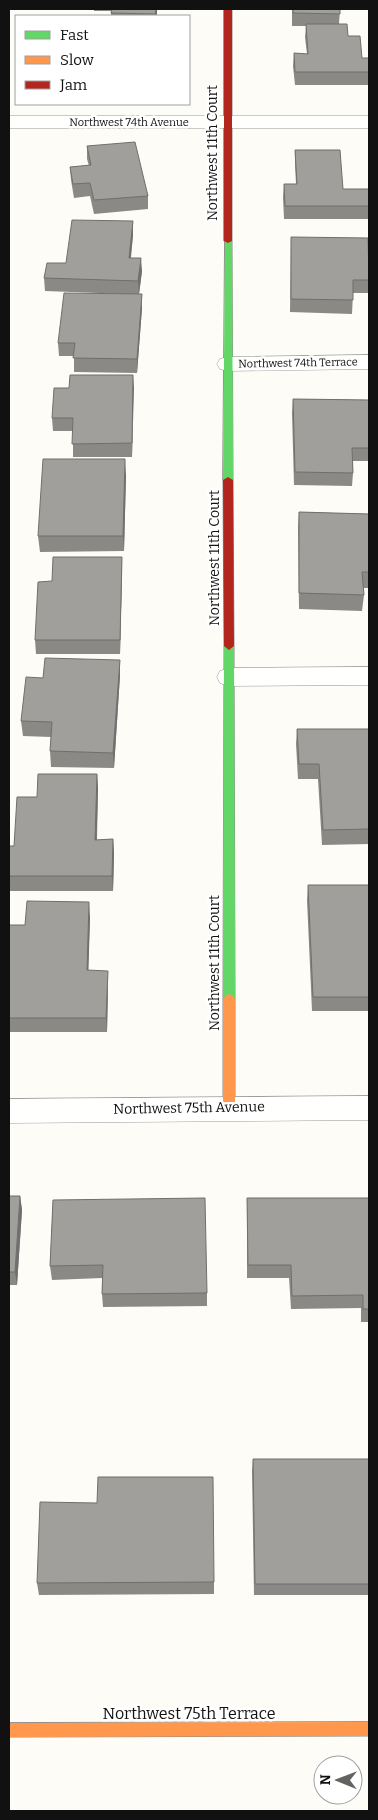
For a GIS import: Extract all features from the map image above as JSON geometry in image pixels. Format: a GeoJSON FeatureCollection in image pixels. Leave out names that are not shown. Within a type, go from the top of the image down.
{"type":"FeatureCollection","features":[{"type":"Feature","properties":{"kind":"street","name":"Northwest 11th Court"},"geometry":{"type":"LineString","coordinates":[[228,9],[229,1107]]}},
{"type":"Feature","properties":{"kind":"street","name":"Northwest 74th Avenue"},"geometry":{"type":"LineString","coordinates":[[9,122],[369,122]]}},
{"type":"Feature","properties":{"kind":"street","name":"Northwest 74th Terrace"},"geometry":{"type":"LineString","coordinates":[[228,364],[369,362]]}},
{"type":"Feature","properties":{"kind":"street"},"geometry":{"type":"LineString","coordinates":[[229,677],[369,676]]}},
{"type":"Feature","properties":{"kind":"street","name":"Northwest 75th Avenue"},"geometry":{"type":"LineString","coordinates":[[9,1111],[229,1107],[369,1108]]}},
{"type":"Feature","properties":{"kind":"street","name":"Northwest 75th Terrace"},"geometry":{"type":"LineString","coordinates":[[9,1730],[369,1729]]}},
{"type":"Feature","properties":{"kind":"building"},"geometry":{"type":"Polygon","coordinates":[[[112,9],[156,9],[155,14],[111,13],[112,9]]]}},
{"type":"Feature","properties":{"kind":"building"},"geometry":{"type":"Polygon","coordinates":[[[293,9],[340,9],[340,14],[293,13],[293,9]]]}},
{"type":"Feature","properties":{"kind":"building"},"geometry":{"type":"Polygon","coordinates":[[[306,24],[347,24],[348,36],[360,36],[362,58],[369,58],[369,72],[295,72],[294,53],[308,54],[306,24]]]}},
{"type":"Feature","properties":{"kind":"building"},"geometry":{"type":"Polygon","coordinates":[[[135,142],[148,196],[94,200],[90,183],[73,184],[70,167],[91,165],[87,146],[135,142]]]}},
{"type":"Feature","properties":{"kind":"building"},"geometry":{"type":"Polygon","coordinates":[[[295,150],[340,150],[343,189],[369,189],[369,206],[285,206],[284,184],[297,184],[295,150]]]}},
{"type":"Feature","properties":{"kind":"building"},"geometry":{"type":"Polygon","coordinates":[[[72,220],[133,221],[129,258],[141,258],[138,281],[44,278],[47,263],[66,263],[72,220]]]}},
{"type":"Feature","properties":{"kind":"building"},"geometry":{"type":"Polygon","coordinates":[[[291,237],[368,238],[369,280],[353,280],[353,300],[291,299],[291,237]]]}},
{"type":"Feature","properties":{"kind":"building"},"geometry":{"type":"Polygon","coordinates":[[[64,293],[142,294],[137,359],[73,358],[75,343],[58,343],[64,293]]]}},
{"type":"Feature","properties":{"kind":"building"},"geometry":{"type":"Polygon","coordinates":[[[70,375],[133,375],[132,443],[72,444],[73,418],[52,418],[54,388],[69,388],[70,375]]]}},
{"type":"Feature","properties":{"kind":"building"},"geometry":{"type":"Polygon","coordinates":[[[293,399],[369,400],[369,448],[352,448],[353,473],[295,472],[293,399]]]}},
{"type":"Feature","properties":{"kind":"building"},"geometry":{"type":"Polygon","coordinates":[[[43,459],[125,459],[123,536],[38,536],[43,459]]]}},
{"type":"Feature","properties":{"kind":"building"},"geometry":{"type":"Polygon","coordinates":[[[299,512],[369,514],[369,572],[362,572],[364,595],[299,593],[299,512]]]}},
{"type":"Feature","properties":{"kind":"building"},"geometry":{"type":"Polygon","coordinates":[[[53,557],[122,557],[120,640],[35,640],[38,582],[52,581],[53,557]]]}},
{"type":"Feature","properties":{"kind":"building"},"geometry":{"type":"Polygon","coordinates":[[[45,658],[120,660],[113,753],[50,751],[52,722],[21,721],[26,677],[43,678],[45,658]]]}},
{"type":"Feature","properties":{"kind":"building"},"geometry":{"type":"Polygon","coordinates":[[[297,729],[369,729],[369,829],[323,830],[319,764],[299,764],[297,729]]]}},
{"type":"Feature","properties":{"kind":"building"},"geometry":{"type":"Polygon","coordinates":[[[38,774],[97,774],[95,840],[113,839],[112,876],[9,876],[9,846],[14,846],[17,797],[37,797],[38,774]]]}},
{"type":"Feature","properties":{"kind":"building"},"geometry":{"type":"Polygon","coordinates":[[[308,885],[369,885],[369,997],[313,997],[308,885]]]}},
{"type":"Feature","properties":{"kind":"building"},"geometry":{"type":"Polygon","coordinates":[[[27,901],[89,902],[87,970],[108,971],[106,1018],[9,1018],[9,925],[25,925],[27,901]]]}},
{"type":"Feature","properties":{"kind":"building"},"geometry":{"type":"Polygon","coordinates":[[[9,1196],[20,1196],[15,1272],[9,1272],[9,1196]]]}},
{"type":"Feature","properties":{"kind":"building"},"geometry":{"type":"Polygon","coordinates":[[[205,1198],[207,1293],[102,1294],[103,1265],[50,1266],[53,1200],[205,1198]]]}},
{"type":"Feature","properties":{"kind":"building"},"geometry":{"type":"Polygon","coordinates":[[[247,1198],[369,1198],[369,1309],[363,1309],[363,1295],[292,1296],[291,1265],[248,1265],[247,1198]]]}},
{"type":"Feature","properties":{"kind":"building"},"geometry":{"type":"Polygon","coordinates":[[[253,1459],[369,1459],[369,1584],[255,1584],[253,1459]]]}},
{"type":"Feature","properties":{"kind":"building"},"geometry":{"type":"Polygon","coordinates":[[[98,1477],[213,1477],[214,1582],[37,1583],[40,1502],[97,1503],[98,1477]]]}},
{"type":"Feature","properties":{"kind":"traffic: fast"},"geometry":{"type":"LineString","coordinates":[[228,241],[228,480]]}},
{"type":"Feature","properties":{"kind":"traffic: fast"},"geometry":{"type":"LineString","coordinates":[[229,646],[229,999]]}},
{"type":"Feature","properties":{"kind":"traffic: slow"},"geometry":{"type":"LineString","coordinates":[[229,999],[229,1107]]}},
{"type":"Feature","properties":{"kind":"traffic: slow"},"geometry":{"type":"LineString","coordinates":[[9,1730],[369,1729]]}},
{"type":"Feature","properties":{"kind":"traffic: jam"},"geometry":{"type":"LineString","coordinates":[[228,9],[228,241]]}},
{"type":"Feature","properties":{"kind":"traffic: jam"},"geometry":{"type":"LineString","coordinates":[[228,480],[229,646]]}}]}
